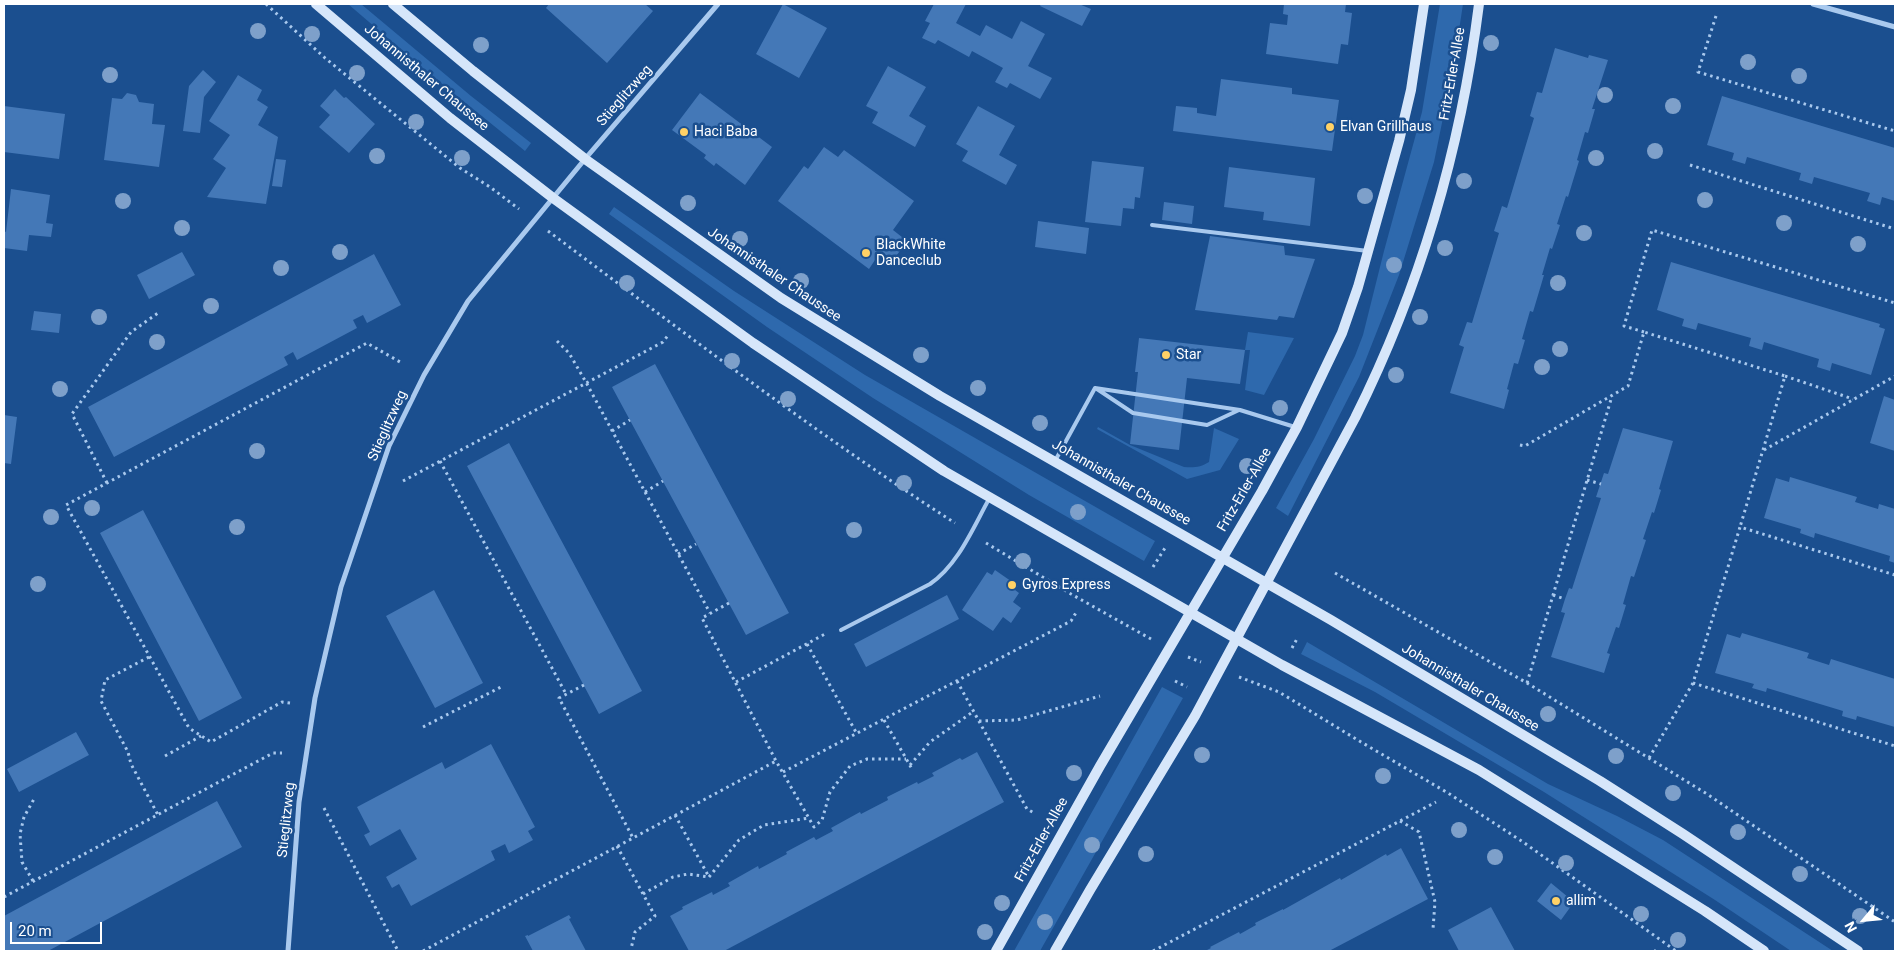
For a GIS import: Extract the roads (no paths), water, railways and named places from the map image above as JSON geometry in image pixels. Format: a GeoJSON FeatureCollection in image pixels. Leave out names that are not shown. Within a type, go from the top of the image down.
{"type":"FeatureCollection","features":[{"type":"Feature","properties":{"kind":"main road","name":"Johannisthaler Chaussee"},"geometry":{"type":"LineString","coordinates":[[316,4],[450,118],[553,198],[753,343],[944,470],[1282,665],[1479,770],[1705,911],[1764,951]]}},
{"type":"Feature","properties":{"kind":"main road","name":"Johannisthaler Chaussee"},"geometry":{"type":"LineString","coordinates":[[393,4],[473,71],[585,159],[781,298],[940,396],[1267,582],[1600,781],[1858,951]]}},
{"type":"Feature","properties":{"kind":"main road","name":"Fritz-Erler-Allee"},"geometry":{"type":"LineString","coordinates":[[996,951],[1100,766],[1223,557],[1296,427],[1342,334],[1386,191],[1409,99],[1424,4]]}},
{"type":"Feature","properties":{"kind":"main road","name":"Fritz-Erler-Allee"},"geometry":{"type":"LineString","coordinates":[[1055,951],[1195,716],[1370,387],[1406,303],[1428,240],[1456,136],[1466,86],[1478,4]]}},
{"type":"Feature","properties":{"kind":"street","name":"Stieglitzweg"},"geometry":{"type":"LineString","coordinates":[[288,951],[299,802],[316,698],[342,587],[389,446],[424,375],[468,301],[585,159],[718,4]]}},
{"type":"Feature","properties":{"kind":"street"},"geometry":{"type":"LineString","coordinates":[[1813,4],[1895,27]]}},
{"type":"Feature","properties":{"kind":"lane"},"geometry":{"type":"LineString","coordinates":[[1152,225],[1368,251]]}},
{"type":"Feature","properties":{"kind":"lane"},"geometry":{"type":"LineString","coordinates":[[1055,461],[1095,388]]}},
{"type":"Feature","properties":{"kind":"lane"},"geometry":{"type":"LineString","coordinates":[[1095,388],[1240,410],[1296,427]]}},
{"type":"Feature","properties":{"kind":"lane"},"geometry":{"type":"LineString","coordinates":[[1095,388],[1133,413],[1206,425],[1240,410]]}},
{"type":"Feature","properties":{"kind":"lane"},"geometry":{"type":"LineString","coordinates":[[841,630],[942,576],[970,533],[990,497]]}},
{"type":"Feature","properties":{"kind":"place","name":"Elvan Grillhaus"},"geometry":{"type":"Point","coordinates":[1330,127]}},
{"type":"Feature","properties":{"kind":"place","name":"Haci Baba"},"geometry":{"type":"Point","coordinates":[684,132]}},
{"type":"Feature","properties":{"kind":"place","name":"BlackWhite Danceclub"},"geometry":{"type":"Point","coordinates":[866,253]}},
{"type":"Feature","properties":{"kind":"place","name":"Star"},"geometry":{"type":"Point","coordinates":[1166,355]}},
{"type":"Feature","properties":{"kind":"place","name":"Gyros Express"},"geometry":{"type":"Point","coordinates":[1012,585]}},
{"type":"Feature","properties":{"kind":"place","name":"allim"},"geometry":{"type":"Point","coordinates":[1556,901]}}]}
